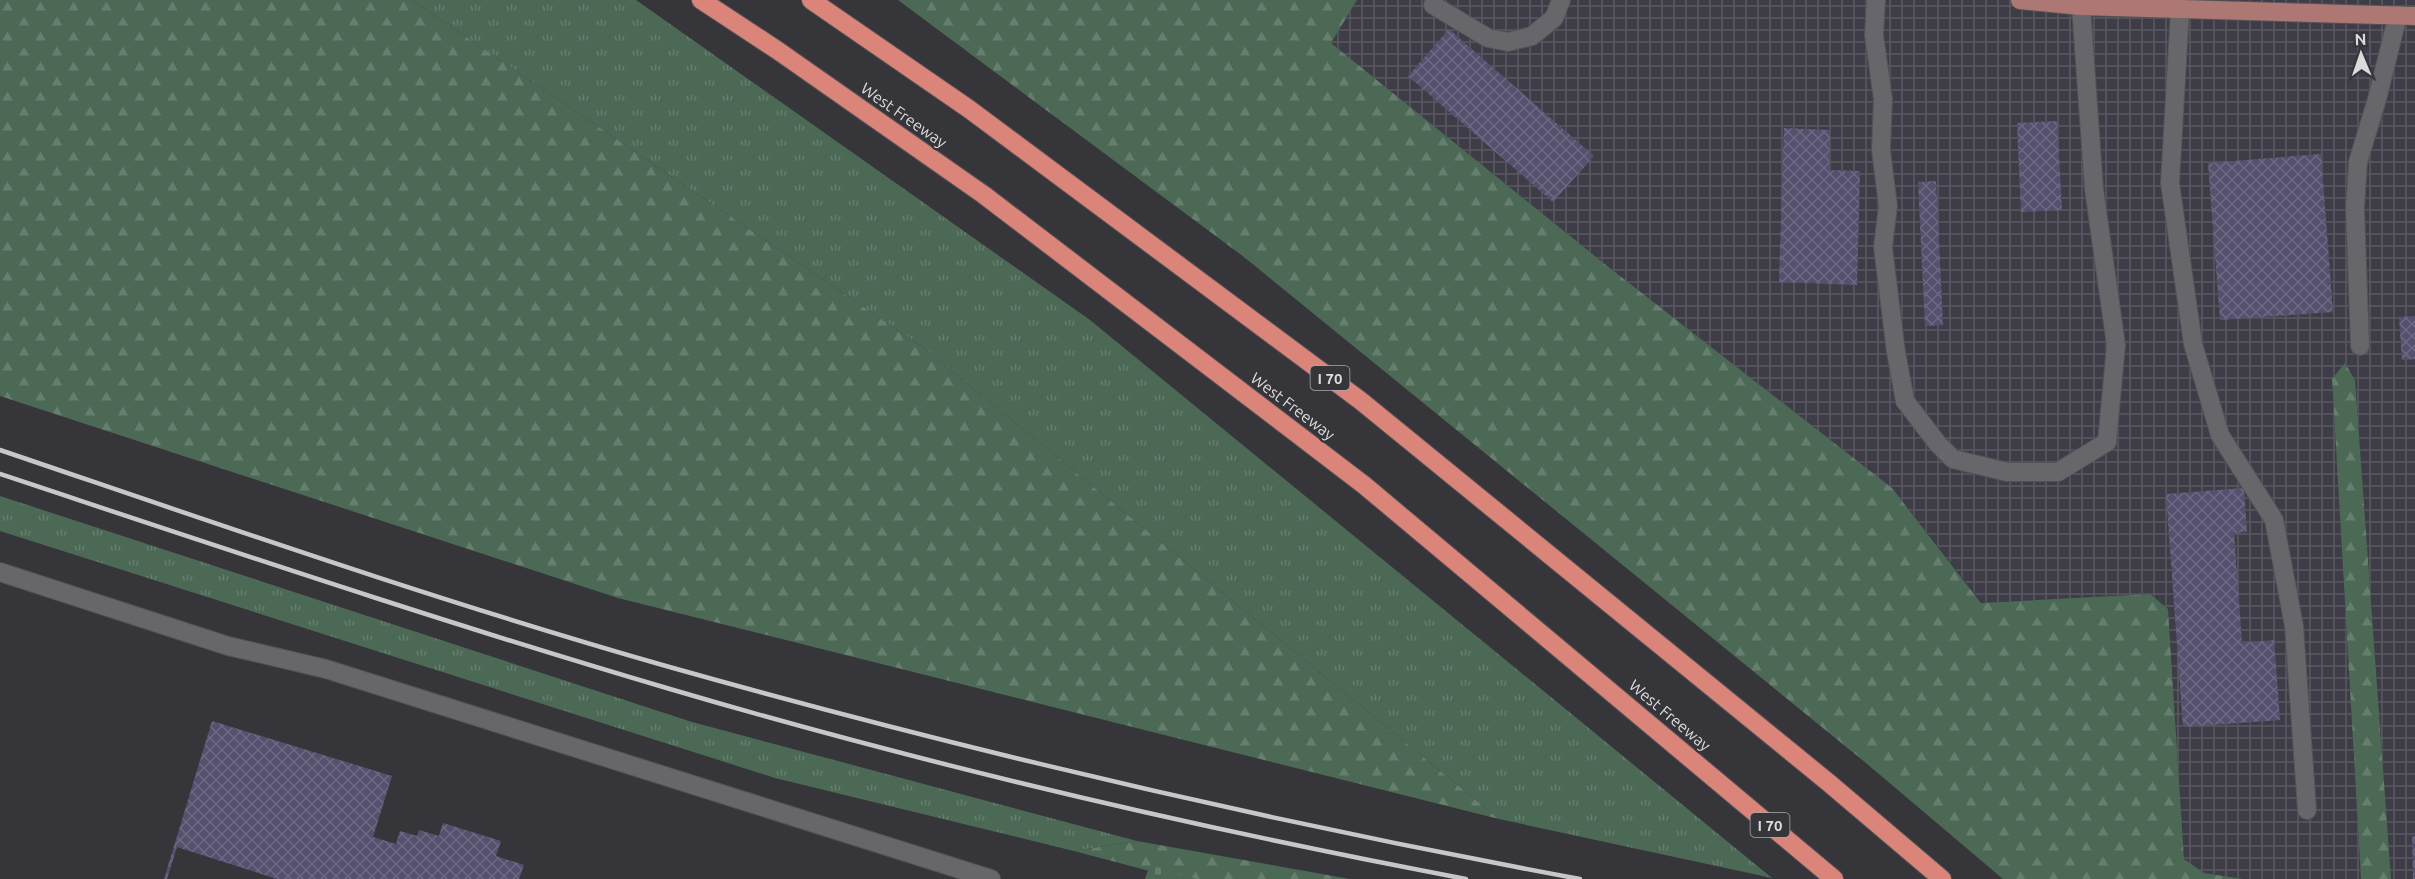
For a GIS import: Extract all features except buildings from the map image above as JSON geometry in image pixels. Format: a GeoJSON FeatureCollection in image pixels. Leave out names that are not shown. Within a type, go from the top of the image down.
{"type":"FeatureCollection","features":[{"type":"Feature","properties":{"kind":"highway","name":"West Freeway"},"geometry":{"type":"LineString","coordinates":[[701,0],[777,50],[984,195],[1345,470],[1834,879]]}},
{"type":"Feature","properties":{"kind":"highway","name":"I 70"},"geometry":{"type":"LineString","coordinates":[[811,0],[969,110],[1361,401],[1829,783],[1942,879]]}},
{"type":"Feature","properties":{"kind":"main road"},"geometry":{"type":"LineString","coordinates":[[2020,0],[2081,6],[2406,16]]}},
{"type":"Feature","properties":{"kind":"lane"},"geometry":{"type":"LineString","coordinates":[[1433,5],[1488,38],[1508,42],[1532,36],[1554,18],[1561,0]]}},
{"type":"Feature","properties":{"kind":"lane"},"geometry":{"type":"LineString","coordinates":[[1876,0],[1874,35],[1883,99],[1881,150],[1888,206],[1883,247],[1896,352],[1905,401],[1938,444],[1953,459],[2007,472],[2058,472],[2107,442],[2116,345],[2094,189],[2081,6]]}},
{"type":"Feature","properties":{"kind":"lane"},"geometry":{"type":"LineString","coordinates":[[2180,10],[2170,183],[2193,344],[2220,435],[2274,520],[2294,626],[2307,810]]}},
{"type":"Feature","properties":{"kind":"lane"},"geometry":{"type":"LineString","coordinates":[[2360,346],[2355,208],[2358,162],[2406,16]]}},
{"type":"Feature","properties":{"kind":"lane"},"geometry":{"type":"LineString","coordinates":[[0,572],[228,646],[337,673],[991,879]]}},
{"type":"Feature","properties":{"kind":"shaded area"},"geometry":{"type":"Polygon","coordinates":[[[1357,0],[2415,0],[2415,879],[2391,879],[2355,380],[2345,364],[2332,380],[2361,879],[2243,879],[2204,873],[2184,859],[2168,609],[2150,594],[1982,603],[1892,488],[1606,265],[1331,43],[1357,0]]]}},
{"type":"Feature","properties":{"kind":"green space"},"geometry":{"type":"Polygon","coordinates":[[[0,0],[412,0],[924,348],[1499,819],[618,598],[0,396],[0,0]]]}},
{"type":"Feature","properties":{"kind":"green space"},"geometry":{"type":"Polygon","coordinates":[[[412,0],[636,0],[1090,320],[1772,878],[1499,819],[924,348],[412,0]]]}},
{"type":"Feature","properties":{"kind":"green space"},"geometry":{"type":"Polygon","coordinates":[[[898,0],[1357,0],[1331,43],[1606,265],[1892,488],[1981,603],[2150,594],[2168,609],[2184,859],[2204,873],[2243,879],[2003,879],[1866,763],[1244,257],[898,0]]]}},
{"type":"Feature","properties":{"kind":"green space"},"geometry":{"type":"Polygon","coordinates":[[[2345,363],[2355,380],[2391,879],[2361,879],[2332,379],[2345,363]]]}},
{"type":"Feature","properties":{"kind":"green space"},"geometry":{"type":"Polygon","coordinates":[[[0,496],[692,722],[1137,841],[1074,851],[775,778],[0,531],[0,496]]]}},
{"type":"Feature","properties":{"kind":"green space"},"geometry":{"type":"Polygon","coordinates":[[[1137,841],[1350,879],[1180,879],[1074,851],[1137,841]]]}},
{"type":"Feature","properties":{"kind":"green space"},"geometry":{"type":"Polygon","coordinates":[[[1150,865],[1197,879],[1145,879],[1150,865]]]}},
{"type":"Feature","properties":{"kind":"railway"},"geometry":{"type":"LineString","coordinates":[[0,450],[498,616],[779,697],[1120,783],[1350,834],[1580,879]]}},
{"type":"Feature","properties":{"kind":"railway"},"geometry":{"type":"LineString","coordinates":[[0,474],[418,611],[586,664],[768,717],[1065,794],[1265,839],[1466,879]]}}]}
